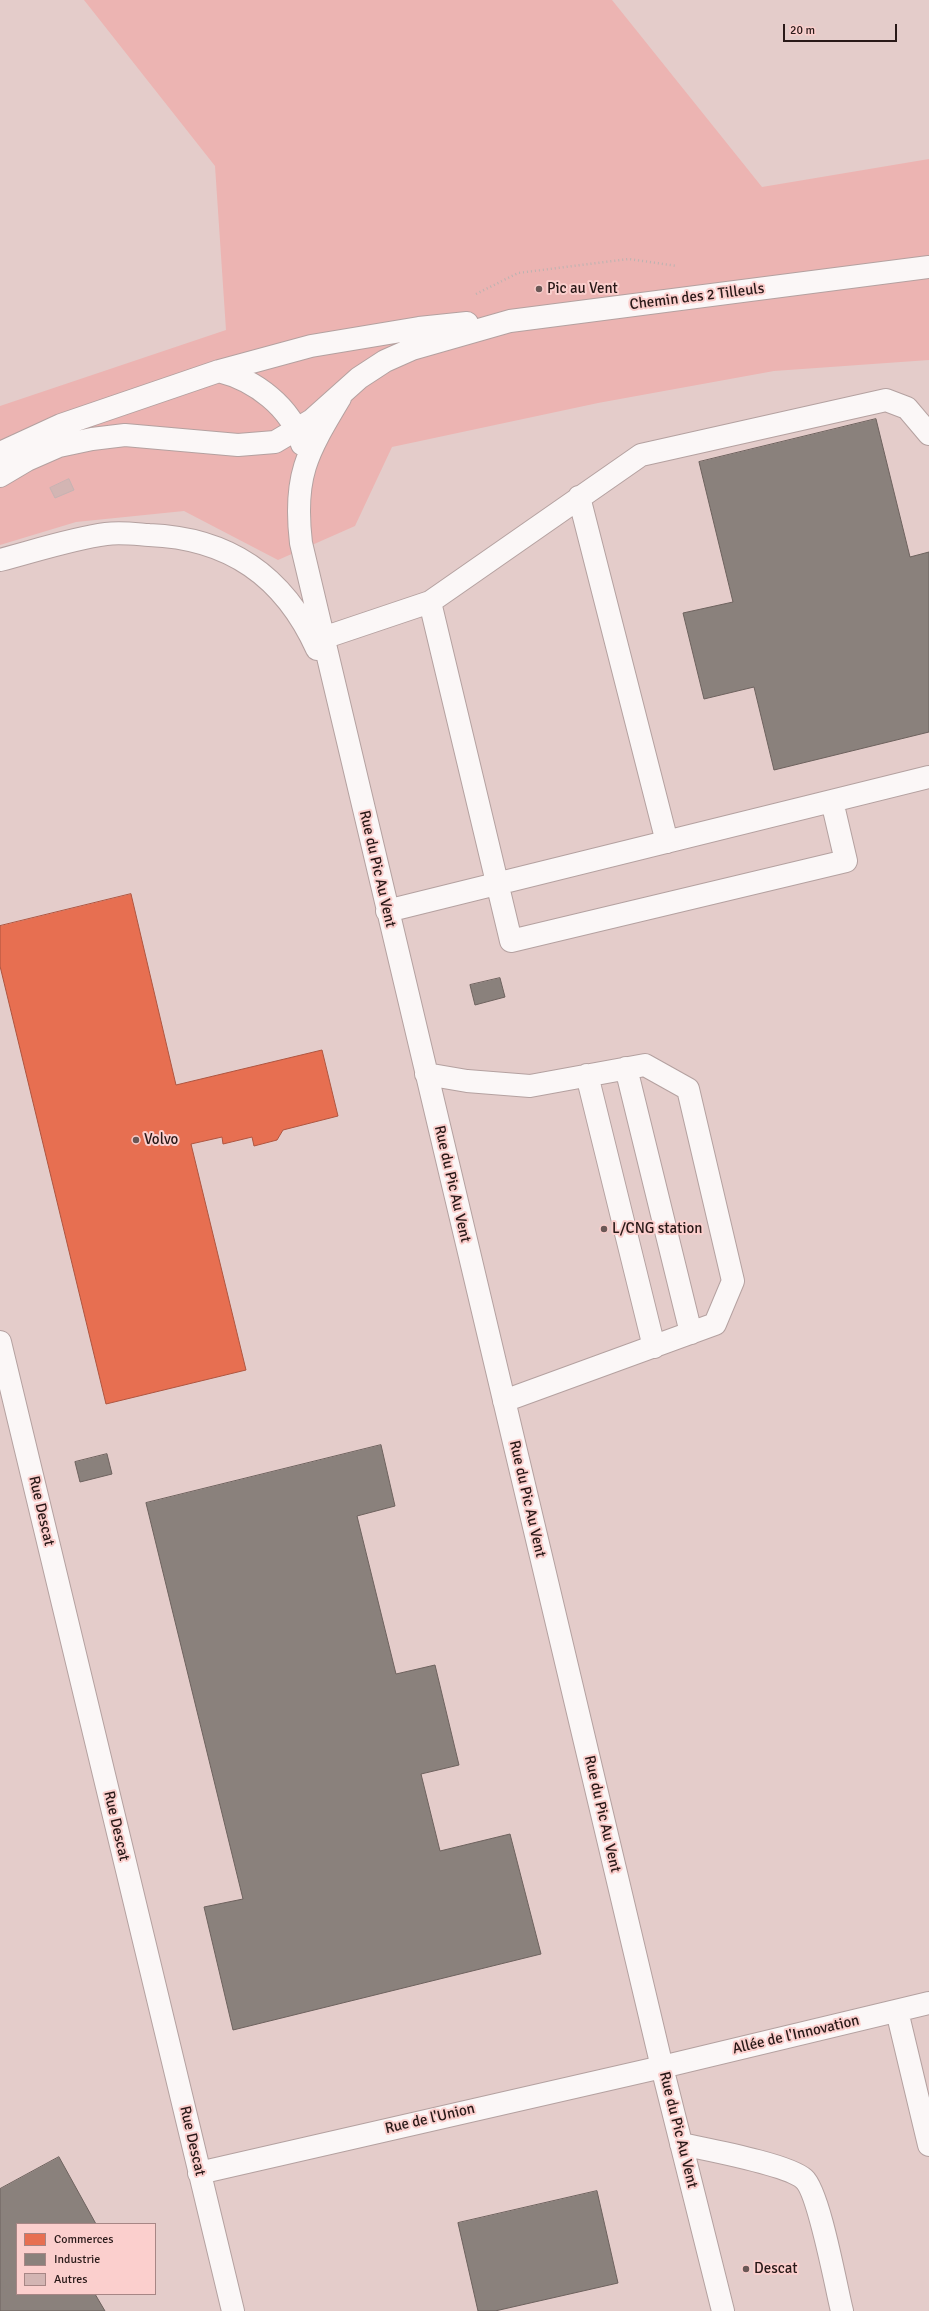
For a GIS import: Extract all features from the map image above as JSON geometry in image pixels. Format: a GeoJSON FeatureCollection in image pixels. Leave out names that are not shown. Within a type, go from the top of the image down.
{"type":"FeatureCollection","features":[{"type":"Feature","properties":{"kind":"street","name":"Chemin des 2 Tilleuls"},"geometry":{"type":"LineString","coordinates":[[340,398],[368,371],[398,354],[510,321],[929,267]]}},
{"type":"Feature","properties":{"kind":"street"},"geometry":{"type":"LineString","coordinates":[[0,453],[61,425],[219,371],[311,346],[412,329],[460,323],[510,321]]}},
{"type":"Feature","properties":{"kind":"street","name":"Rue du Pic Au Vent"},"geometry":{"type":"LineString","coordinates":[[219,371],[234,374],[259,388],[286,414],[297,430],[303,448],[298,510],[301,543],[662,2067],[723,2311]]}},
{"type":"Feature","properties":{"kind":"street"},"geometry":{"type":"LineString","coordinates":[[0,476],[27,460],[59,446],[92,439],[125,435],[252,445],[275,442],[297,430],[340,398]]}},
{"type":"Feature","properties":{"kind":"street","name":"Rue du Pic Au Vent"},"geometry":{"type":"LineString","coordinates":[[301,473],[313,442],[340,398]]}},
{"type":"Feature","properties":{"kind":"street"},"geometry":{"type":"LineString","coordinates":[[323,638],[430,602],[641,455],[886,400],[907,408],[929,434]]}},
{"type":"Feature","properties":{"kind":"street"},"geometry":{"type":"LineString","coordinates":[[579,497],[667,842]]}},
{"type":"Feature","properties":{"kind":"street","name":"Rue du Pic Au Vent"},"geometry":{"type":"LineString","coordinates":[[1,560],[45,547],[107,534],[166,535],[208,544],[251,565],[276,588],[302,621],[334,687]]}},
{"type":"Feature","properties":{"kind":"street"},"geometry":{"type":"LineString","coordinates":[[430,602],[511,941],[846,861],[832,801]]}},
{"type":"Feature","properties":{"kind":"street"},"geometry":{"type":"LineString","coordinates":[[387,911],[929,777]]}},
{"type":"Feature","properties":{"kind":"street"},"geometry":{"type":"LineString","coordinates":[[426,1074],[467,1081],[530,1086],[645,1065],[688,1089],[733,1281],[715,1324],[504,1401]]}},
{"type":"Feature","properties":{"kind":"street"},"geometry":{"type":"LineString","coordinates":[[626,1068],[691,1333]]}},
{"type":"Feature","properties":{"kind":"street"},"geometry":{"type":"LineString","coordinates":[[587,1075],[654,1347]]}},
{"type":"Feature","properties":{"kind":"street","name":"Rue Descat"},"geometry":{"type":"LineString","coordinates":[[0,1342],[233,2311]]}},
{"type":"Feature","properties":{"kind":"street","name":"Allée de l'Innovation"},"geometry":{"type":"LineString","coordinates":[[662,2067],[929,2003]]}},
{"type":"Feature","properties":{"kind":"street"},"geometry":{"type":"LineString","coordinates":[[897,2011],[929,2145]]}},
{"type":"Feature","properties":{"kind":"street","name":"Rue de l'Union"},"geometry":{"type":"LineString","coordinates":[[199,2173],[662,2067]]}},
{"type":"Feature","properties":{"kind":"street"},"geometry":{"type":"LineString","coordinates":[[681,2144],[786,2169],[805,2180],[815,2199],[842,2311]]}},
{"type":"Feature","properties":{"kind":"shaded area"},"geometry":{"type":"Polygon","coordinates":[[[84,0],[612,0],[762,187],[929,159],[929,360],[774,371],[598,403],[392,447],[355,526],[278,560],[184,511],[76,522],[0,545],[0,406],[226,330],[215,166],[84,0]]]}},
{"type":"Feature","properties":{"kind":"building: Commerces"},"geometry":{"type":"Polygon","coordinates":[[[131,894],[176,1085],[322,1050],[338,1116],[283,1130],[277,1140],[254,1146],[252,1137],[223,1144],[222,1137],[191,1144],[246,1370],[106,1404],[0,966],[0,926],[131,894]]]}},
{"type":"Feature","properties":{"kind":"building: Industrie"},"geometry":{"type":"Polygon","coordinates":[[[876,419],[910,557],[929,552],[929,732],[774,770],[754,687],[704,699],[683,613],[733,602],[699,462],[876,419]]]}},
{"type":"Feature","properties":{"kind":"building: Industrie"},"geometry":{"type":"Polygon","coordinates":[[[500,978],[505,997],[475,1005],[470,985],[500,978]]]}},
{"type":"Feature","properties":{"kind":"building: Industrie"},"geometry":{"type":"Polygon","coordinates":[[[381,1445],[395,1506],[357,1516],[396,1674],[435,1665],[459,1765],[421,1774],[440,1851],[510,1834],[541,1954],[233,2030],[204,1907],[243,1899],[146,1503],[381,1445]]]}},
{"type":"Feature","properties":{"kind":"building: Industrie"},"geometry":{"type":"Polygon","coordinates":[[[107,1454],[112,1474],[80,1482],[75,1462],[107,1454]]]}},
{"type":"Feature","properties":{"kind":"building: Industrie"},"geometry":{"type":"Polygon","coordinates":[[[59,2157],[95,2223],[16,2223],[16,2295],[96,2295],[105,2311],[0,2311],[0,2189],[59,2157]]]}},
{"type":"Feature","properties":{"kind":"building: Industrie"},"geometry":{"type":"Polygon","coordinates":[[[597,2191],[618,2283],[495,2311],[478,2311],[458,2223],[597,2191]]]}},
{"type":"Feature","properties":{"kind":"building: Autres"},"geometry":{"type":"Polygon","coordinates":[[[69,479],[74,490],[55,498],[50,488],[69,479]]]}},
{"type":"Feature","properties":{"kind":"place","name":"Pic au Vent"},"geometry":{"type":"Point","coordinates":[539,289]}},
{"type":"Feature","properties":{"kind":"place","name":"Volvo"},"geometry":{"type":"Point","coordinates":[136,1140]}},
{"type":"Feature","properties":{"kind":"place","name":"L/CNG station"},"geometry":{"type":"Point","coordinates":[604,1229]}},
{"type":"Feature","properties":{"kind":"place","name":"Descat"},"geometry":{"type":"Point","coordinates":[746,2269]}}]}
